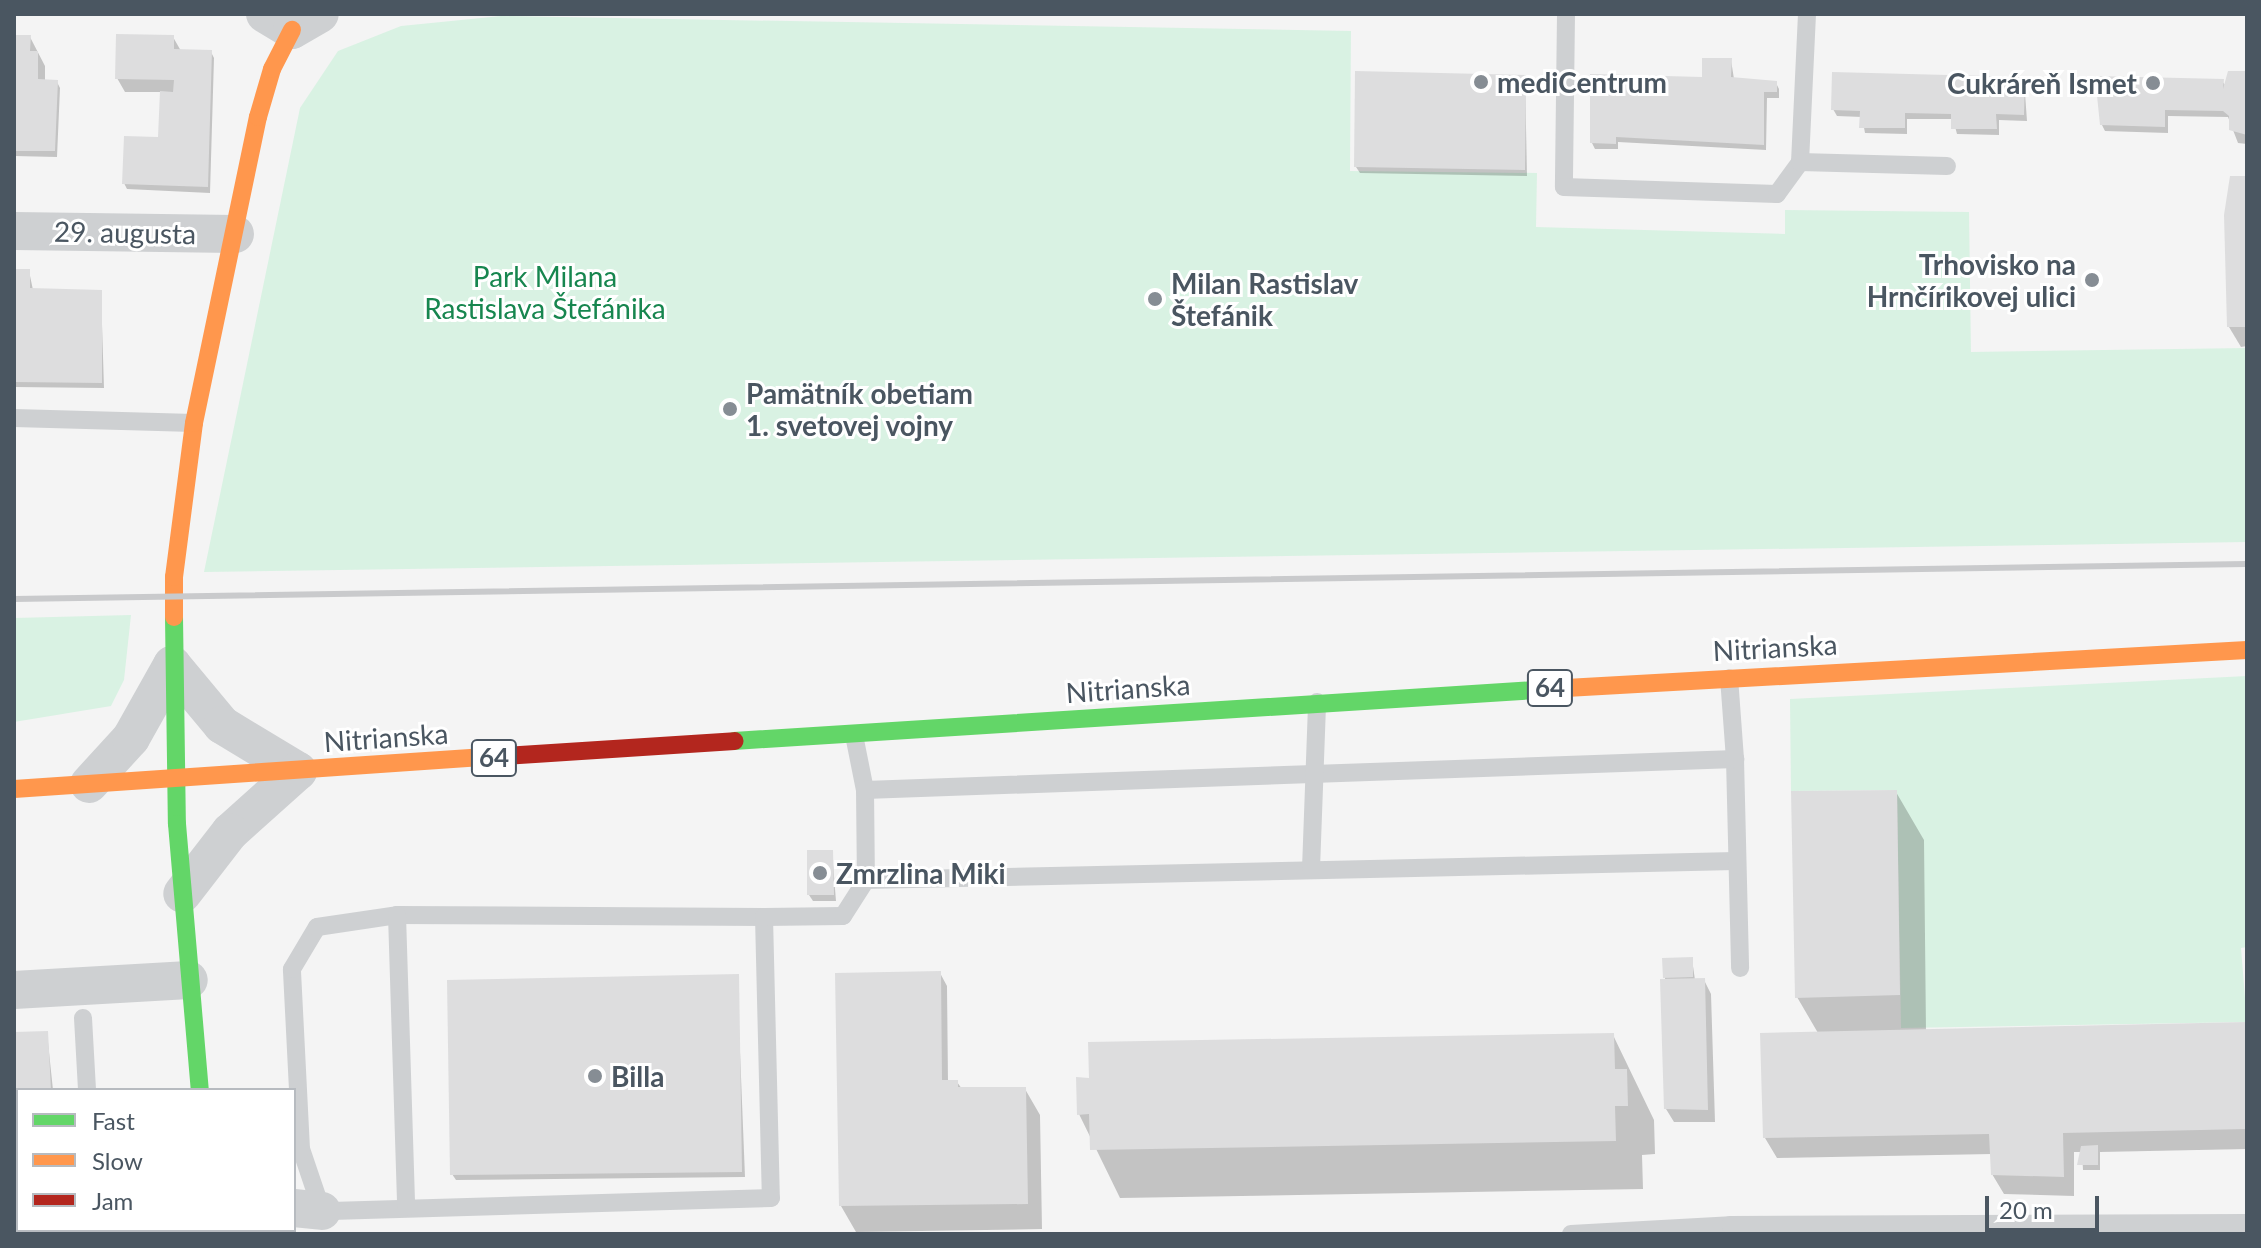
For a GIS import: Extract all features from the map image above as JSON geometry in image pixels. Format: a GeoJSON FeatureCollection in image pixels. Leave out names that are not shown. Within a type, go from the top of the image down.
{"type":"FeatureCollection","features":[{"type":"Feature","properties":{"kind":"main road"},"geometry":{"type":"LineString","coordinates":[[200,1088],[175,780],[173,587],[194,423],[262,105],[272,69],[292,19]]}},
{"type":"Feature","properties":{"kind":"main road","name":"Nitrianska"},"geometry":{"type":"LineString","coordinates":[[14,789],[1317,702],[2247,650]]}},
{"type":"Feature","properties":{"kind":"street","name":"29. augusta"},"geometry":{"type":"LineString","coordinates":[[14,231],[235,234]]}},
{"type":"Feature","properties":{"kind":"street"},"geometry":{"type":"LineString","coordinates":[[89,784],[131,738],[172,665],[222,725],[298,771],[230,832],[182,894]]}},
{"type":"Feature","properties":{"kind":"street"},"geometry":{"type":"LineString","coordinates":[[14,990],[189,980]]}},
{"type":"Feature","properties":{"kind":"lane"},"geometry":{"type":"LineString","coordinates":[[1566,14],[1564,187],[1777,194],[1800,162],[1807,14]]}},
{"type":"Feature","properties":{"kind":"lane"},"geometry":{"type":"LineString","coordinates":[[1800,162],[1947,166]]}},
{"type":"Feature","properties":{"kind":"lane"},"geometry":{"type":"LineString","coordinates":[[14,418],[194,423]]}},
{"type":"Feature","properties":{"kind":"lane"},"geometry":{"type":"LineString","coordinates":[[1729,678],[1735,759],[1740,968]]}},
{"type":"Feature","properties":{"kind":"lane"},"geometry":{"type":"LineString","coordinates":[[1311,869],[1310,774],[1317,702]]}},
{"type":"Feature","properties":{"kind":"lane"},"geometry":{"type":"LineString","coordinates":[[764,917],[771,1198],[308,1210],[301,1149],[292,969],[317,927],[397,915],[843,916],[866,880],[865,790],[854,735]]}},
{"type":"Feature","properties":{"kind":"lane"},"geometry":{"type":"LineString","coordinates":[[865,790],[1735,759]]}},
{"type":"Feature","properties":{"kind":"lane"},"geometry":{"type":"LineString","coordinates":[[866,880],[1736,861]]}},
{"type":"Feature","properties":{"kind":"lane"},"geometry":{"type":"LineString","coordinates":[[397,915],[406,1207]]}},
{"type":"Feature","properties":{"kind":"lane"},"geometry":{"type":"LineString","coordinates":[[83,1018],[87,1088]]}},
{"type":"Feature","properties":{"kind":"lane"},"geometry":{"type":"LineString","coordinates":[[1571,1234],[1730,1225],[2247,1223]]}},
{"type":"Feature","properties":{"kind":"green space","name":"Park Milana Rastislava Štefánika"},"geometry":{"type":"Polygon","coordinates":[[[501,16],[1351,31],[1350,171],[1537,173],[1536,227],[1785,234],[1785,210],[1969,212],[1971,352],[2247,348],[2247,542],[204,572],[300,108],[338,51],[401,26],[501,16]]]}},
{"type":"Feature","properties":{"kind":"green space"},"geometry":{"type":"Polygon","coordinates":[[[131,615],[124,680],[111,706],[14,722],[14,618],[131,615]]]}},
{"type":"Feature","properties":{"kind":"green space"},"geometry":{"type":"Polygon","coordinates":[[[2247,676],[2247,947],[2241,948],[2247,1022],[1901,1028],[1897,790],[1791,791],[1790,699],[2247,676]]]}},
{"type":"Feature","properties":{"kind":"building"},"geometry":{"type":"Polygon","coordinates":[[[116,34],[174,35],[174,49],[212,50],[208,187],[122,184],[124,136],[158,137],[160,91],[173,92],[174,80],[115,79],[116,34]]]}},
{"type":"Feature","properties":{"kind":"building"},"geometry":{"type":"Polygon","coordinates":[[[14,35],[31,35],[30,51],[38,51],[38,79],[58,80],[55,151],[14,151],[14,35]]]}},
{"type":"Feature","properties":{"kind":"building"},"geometry":{"type":"Polygon","coordinates":[[[1702,58],[1732,58],[1731,77],[1777,81],[1777,92],[1764,92],[1764,145],[1616,137],[1616,144],[1590,143],[1590,74],[1702,77],[1702,58]]]}},
{"type":"Feature","properties":{"kind":"building"},"geometry":{"type":"Polygon","coordinates":[[[1355,71],[1526,75],[1525,170],[1354,167],[1355,71]]]}},
{"type":"Feature","properties":{"kind":"building"},"geometry":{"type":"Polygon","coordinates":[[[2228,71],[2247,71],[2247,135],[2229,130],[2229,116],[2223,111],[2165,110],[2165,127],[2100,125],[2095,76],[2224,79],[2223,89],[2228,71]]]}},
{"type":"Feature","properties":{"kind":"building"},"geometry":{"type":"Polygon","coordinates":[[[1832,72],[2025,77],[2024,115],[1996,114],[1997,129],[1951,129],[1951,114],[1905,113],[1905,128],[1859,128],[1860,111],[1831,110],[1832,72]]]}},
{"type":"Feature","properties":{"kind":"building"},"geometry":{"type":"Polygon","coordinates":[[[2230,176],[2247,176],[2247,327],[2227,327],[2224,215],[2230,176]]]}},
{"type":"Feature","properties":{"kind":"building"},"geometry":{"type":"Polygon","coordinates":[[[14,269],[30,269],[30,288],[102,290],[102,383],[14,382],[14,269]]]}},
{"type":"Feature","properties":{"kind":"building"},"geometry":{"type":"Polygon","coordinates":[[[1897,790],[1900,995],[1795,998],[1791,791],[1897,790]]]}},
{"type":"Feature","properties":{"kind":"building","name":"Zmrzlina Miki"},"geometry":{"type":"Polygon","coordinates":[[[807,850],[833,850],[834,895],[807,895],[807,850]]]}},
{"type":"Feature","properties":{"kind":"building"},"geometry":{"type":"Polygon","coordinates":[[[1693,957],[1693,977],[1663,978],[1662,958],[1693,957]]]}},
{"type":"Feature","properties":{"kind":"building"},"geometry":{"type":"Polygon","coordinates":[[[941,971],[942,1080],[958,1080],[958,1087],[1026,1087],[1028,1204],[839,1206],[835,973],[941,971]]]}},
{"type":"Feature","properties":{"kind":"building","name":"Billa"},"geometry":{"type":"Polygon","coordinates":[[[739,974],[742,1172],[450,1175],[447,980],[739,974]]]}},
{"type":"Feature","properties":{"kind":"building"},"geometry":{"type":"Polygon","coordinates":[[[1705,978],[1708,1110],[1664,1109],[1660,979],[1705,978]]]}},
{"type":"Feature","properties":{"kind":"building"},"geometry":{"type":"Polygon","coordinates":[[[2247,1022],[2247,1129],[2063,1133],[2064,1177],[1991,1175],[1989,1134],[1763,1138],[1760,1033],[2247,1022]]]}},
{"type":"Feature","properties":{"kind":"building"},"geometry":{"type":"Polygon","coordinates":[[[48,1031],[51,1088],[16,1088],[14,1119],[14,1032],[48,1031]]]}},
{"type":"Feature","properties":{"kind":"building"},"geometry":{"type":"Polygon","coordinates":[[[1614,1033],[1615,1069],[1627,1069],[1628,1106],[1615,1106],[1616,1141],[1090,1150],[1089,1114],[1077,1115],[1076,1077],[1089,1078],[1088,1042],[1614,1033]]]}},
{"type":"Feature","properties":{"kind":"building"},"geometry":{"type":"Polygon","coordinates":[[[2098,1145],[2098,1165],[2077,1165],[2081,1146],[2098,1145]]]}},
{"type":"Feature","properties":{"kind":"building"},"geometry":{"type":"Polygon","coordinates":[[[16,1179],[16,1232],[44,1234],[14,1234],[16,1179]]]}},
{"type":"Feature","properties":{"kind":"railway"},"geometry":{"type":"LineString","coordinates":[[14,599],[2247,564]]}},
{"type":"Feature","properties":{"kind":"traffic: fast"},"geometry":{"type":"LineString","coordinates":[[174,617],[177,824],[200,1088]]}},
{"type":"Feature","properties":{"kind":"traffic: fast"},"geometry":{"type":"LineString","coordinates":[[734,741],[1566,688]]}},
{"type":"Feature","properties":{"kind":"traffic: slow"},"geometry":{"type":"LineString","coordinates":[[174,617],[174,577],[194,423],[258,117],[272,69],[292,30]]}},
{"type":"Feature","properties":{"kind":"traffic: slow"},"geometry":{"type":"LineString","coordinates":[[1566,688],[2247,650]]}},
{"type":"Feature","properties":{"kind":"traffic: slow"},"geometry":{"type":"LineString","coordinates":[[14,789],[489,757]]}},
{"type":"Feature","properties":{"kind":"traffic: jam"},"geometry":{"type":"LineString","coordinates":[[489,757],[734,741]]}},
{"type":"Feature","properties":{"kind":"place","name":"mediCentrum"},"geometry":{"type":"Point","coordinates":[1481,82]}},
{"type":"Feature","properties":{"kind":"place","name":"Cukráreň Ismet"},"geometry":{"type":"Point","coordinates":[2153,83]}},
{"type":"Feature","properties":{"kind":"place","name":"Trhovisko na Hrnčírikovej ulici"},"geometry":{"type":"Point","coordinates":[2092,280]}},
{"type":"Feature","properties":{"kind":"place","name":"Milan Rastislav Štefánik"},"geometry":{"type":"Point","coordinates":[1155,299]}},
{"type":"Feature","properties":{"kind":"place","name":"Pamätník obetiam 1. svetovej vojny"},"geometry":{"type":"Point","coordinates":[730,409]}},
{"type":"Feature","properties":{"kind":"place","name":"Zmrzlina Miki"},"geometry":{"type":"Point","coordinates":[820,873]}},
{"type":"Feature","properties":{"kind":"place","name":"Billa"},"geometry":{"type":"Point","coordinates":[595,1076]}}]}
